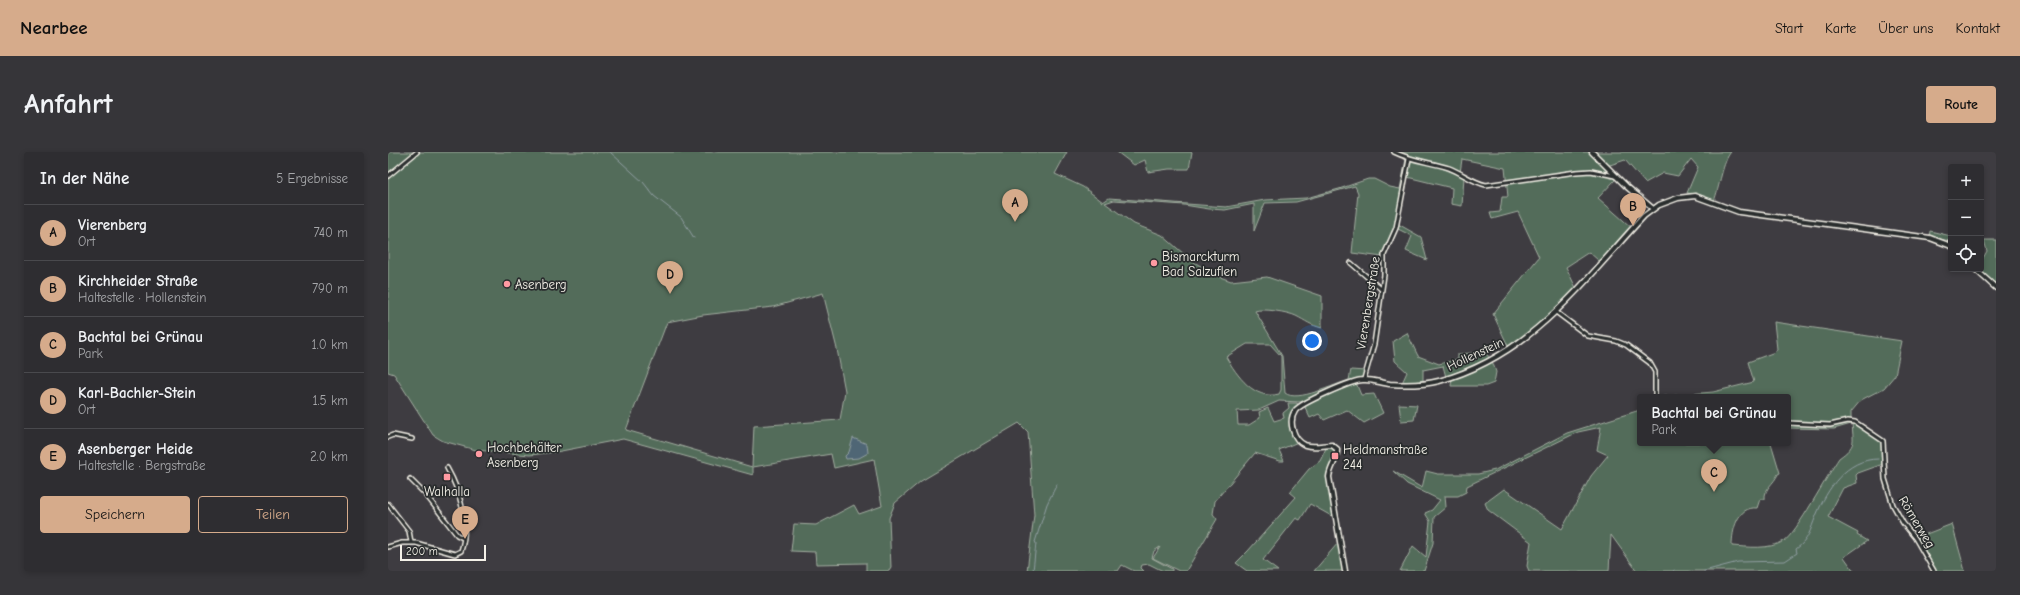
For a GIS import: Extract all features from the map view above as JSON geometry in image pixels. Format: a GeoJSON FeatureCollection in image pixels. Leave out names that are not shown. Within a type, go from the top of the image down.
{"type":"FeatureCollection","features":[{"type":"Feature","properties":{"kind":"main road"},"geometry":{"type":"LineString","coordinates":[[1592,152],[1615,176],[1652,208],[1678,198],[1695,196],[1739,212],[1930,238],[1948,245]]}},
{"type":"Feature","properties":{"kind":"main road","name":"Hollenstein"},"geometry":{"type":"LineString","coordinates":[[1345,571],[1329,477],[1330,469],[1337,457],[1337,449],[1332,445],[1304,445],[1297,438],[1292,424],[1293,414],[1296,409],[1305,402],[1364,380],[1390,384],[1438,381],[1464,371],[1509,349],[1556,312],[1652,208]]}},
{"type":"Feature","properties":{"kind":"main road"},"geometry":{"type":"LineString","coordinates":[[1978,272],[1996,288]]}},
{"type":"Feature","properties":{"kind":"street"},"geometry":{"type":"LineString","coordinates":[[388,176],[417,152]]}},
{"type":"Feature","properties":{"kind":"street"},"geometry":{"type":"LineString","coordinates":[[1394,152],[1409,159],[1451,169],[1479,184],[1486,185],[1576,172],[1591,171],[1615,176]]}},
{"type":"Feature","properties":{"kind":"street","name":"Vierenbergstraße"},"geometry":{"type":"LineString","coordinates":[[1364,380],[1374,344],[1384,255],[1396,228],[1409,159]]}},
{"type":"Feature","properties":{"kind":"street"},"geometry":{"type":"LineString","coordinates":[[1351,263],[1381,289]]}},
{"type":"Feature","properties":{"kind":"street"},"geometry":{"type":"LineString","coordinates":[[1556,312],[1588,336],[1616,341],[1626,345],[1650,363],[1655,372],[1655,394]]}},
{"type":"Feature","properties":{"kind":"street","name":"Römerweg"},"geometry":{"type":"LineString","coordinates":[[1791,423],[1830,425],[1848,421],[1855,422],[1883,441],[1885,479],[1893,505],[1903,523],[1915,538],[1934,571]]}},
{"type":"Feature","properties":{"kind":"street"},"geometry":{"type":"LineString","coordinates":[[388,437],[393,435],[412,438]]}},
{"type":"Feature","properties":{"kind":"street"},"geometry":{"type":"LineString","coordinates":[[388,547],[411,542],[455,554],[461,551],[463,538],[460,495],[446,468]]}},
{"type":"Feature","properties":{"kind":"street"},"geometry":{"type":"LineString","coordinates":[[410,479],[426,495],[454,532],[463,538]]}},
{"type":"Feature","properties":{"kind":"street"},"geometry":{"type":"LineString","coordinates":[[388,504],[409,532],[411,542]]}},
{"type":"Feature","properties":{"kind":"green space"},"geometry":{"type":"Polygon","coordinates":[[[388,152],[1067,152],[1055,174],[1083,187],[1103,202],[1109,198],[1226,207],[1265,200],[1306,198],[1368,179],[1374,179],[1390,187],[1400,189],[1406,159],[1436,166],[1464,177],[1462,206],[1451,204],[1452,188],[1407,177],[1398,224],[1421,237],[1427,260],[1406,251],[1412,236],[1396,228],[1383,257],[1352,253],[1358,193],[1355,186],[1296,202],[1265,203],[1254,231],[1254,204],[1225,210],[1184,205],[1114,200],[1105,203],[1134,224],[1162,235],[1192,261],[1220,277],[1231,281],[1267,277],[1322,296],[1322,328],[1287,313],[1269,310],[1255,311],[1282,356],[1285,393],[1298,396],[1316,392],[1349,380],[1351,370],[1365,371],[1362,378],[1300,402],[1279,401],[1259,410],[1237,411],[1238,425],[1249,425],[1260,418],[1259,412],[1268,408],[1274,421],[1284,418],[1283,413],[1289,408],[1288,403],[1297,403],[1298,405],[1291,418],[1298,442],[1279,450],[1284,461],[1255,453],[1215,501],[1213,514],[1217,519],[1186,571],[1179,571],[1153,558],[1160,547],[1154,551],[1152,558],[1172,569],[1172,571],[1163,571],[1149,564],[1142,565],[1141,568],[1144,571],[1134,571],[1122,565],[1118,571],[1027,571],[1034,515],[1028,432],[1019,423],[921,481],[895,503],[889,518],[891,568],[889,571],[866,571],[866,563],[816,564],[815,552],[791,551],[794,524],[816,525],[854,505],[859,514],[882,506],[874,459],[834,468],[831,454],[753,467],[753,475],[623,439],[556,452],[530,455],[476,450],[443,441],[433,435],[394,374],[388,372],[388,152]],[[823,293],[773,307],[703,315],[667,322],[626,430],[752,467],[754,426],[840,420],[845,391],[837,349],[823,293]],[[1247,344],[1226,357],[1230,364],[1247,385],[1254,390],[1262,394],[1279,394],[1281,390],[1281,356],[1270,344],[1247,344]]]}},
{"type":"Feature","properties":{"kind":"green space"},"geometry":{"type":"Polygon","coordinates":[[[1117,152],[1192,152],[1189,169],[1169,169],[1148,172],[1145,160],[1134,165],[1117,152]]]}},
{"type":"Feature","properties":{"kind":"green space"},"geometry":{"type":"Polygon","coordinates":[[[1396,152],[1589,152],[1615,180],[1598,198],[1632,228],[1599,261],[1589,252],[1566,267],[1576,288],[1545,320],[1509,348],[1493,314],[1539,257],[1518,212],[1492,219],[1490,213],[1500,212],[1502,197],[1508,197],[1505,168],[1462,159],[1460,173],[1396,152]]]}},
{"type":"Feature","properties":{"kind":"green space"},"geometry":{"type":"Polygon","coordinates":[[[1594,152],[1731,152],[1723,168],[1714,201],[1695,194],[1687,193],[1698,167],[1691,159],[1678,176],[1663,173],[1645,183],[1625,160],[1607,166],[1594,152]]]}},
{"type":"Feature","properties":{"kind":"green space"},"geometry":{"type":"Polygon","coordinates":[[[1930,231],[1948,235],[1948,240],[1929,237],[1930,231]]]}},
{"type":"Feature","properties":{"kind":"green space"},"geometry":{"type":"Polygon","coordinates":[[[1984,240],[1996,240],[1996,287],[1980,272],[1984,272],[1984,256],[1987,251],[1984,240]]]}},
{"type":"Feature","properties":{"kind":"green space"},"geometry":{"type":"Polygon","coordinates":[[[1774,322],[1902,341],[1895,375],[1884,388],[1861,400],[1851,412],[1851,424],[1834,429],[1791,428],[1791,394],[1690,394],[1713,392],[1754,382],[1748,362],[1775,352],[1777,349],[1774,322]]]}},
{"type":"Feature","properties":{"kind":"green space"},"geometry":{"type":"Polygon","coordinates":[[[1407,333],[1418,356],[1439,364],[1458,359],[1458,354],[1486,352],[1489,358],[1446,377],[1443,366],[1423,370],[1423,382],[1402,383],[1407,372],[1395,361],[1393,341],[1407,333]]]}},
{"type":"Feature","properties":{"kind":"green space"},"geometry":{"type":"Polygon","coordinates":[[[1492,361],[1496,372],[1494,383],[1486,386],[1451,386],[1452,378],[1492,361]]]}},
{"type":"Feature","properties":{"kind":"green space"},"geometry":{"type":"Polygon","coordinates":[[[1356,383],[1361,395],[1374,394],[1383,413],[1364,423],[1347,410],[1324,420],[1319,414],[1310,418],[1304,405],[1356,383]]]}},
{"type":"Feature","properties":{"kind":"green space"},"geometry":{"type":"Polygon","coordinates":[[[1399,404],[1417,405],[1414,420],[1401,421],[1399,404]]]}},
{"type":"Feature","properties":{"kind":"green space"},"geometry":{"type":"Polygon","coordinates":[[[1637,411],[1637,446],[1772,446],[1780,473],[1766,492],[1765,499],[1760,499],[1757,508],[1750,508],[1740,515],[1733,533],[1732,546],[1765,547],[1784,541],[1804,516],[1839,458],[1849,450],[1853,443],[1852,422],[1883,442],[1885,447],[1883,464],[1858,473],[1856,475],[1857,483],[1843,488],[1828,517],[1858,533],[1857,535],[1867,541],[1844,557],[1854,571],[1637,571],[1611,535],[1609,571],[1529,571],[1527,566],[1531,542],[1488,510],[1485,503],[1504,489],[1562,529],[1591,476],[1608,455],[1597,450],[1601,427],[1578,432],[1467,486],[1466,492],[1458,496],[1445,496],[1446,507],[1434,517],[1433,543],[1424,571],[1400,571],[1413,546],[1426,557],[1430,521],[1425,513],[1432,510],[1440,500],[1407,484],[1393,471],[1422,488],[1426,471],[1438,474],[1478,474],[1495,470],[1567,433],[1637,411]]]}},
{"type":"Feature","properties":{"kind":"green space"},"geometry":{"type":"Polygon","coordinates":[[[1327,446],[1335,448],[1336,452],[1329,469],[1335,518],[1310,504],[1300,520],[1296,518],[1263,560],[1278,571],[1247,571],[1236,563],[1296,497],[1290,492],[1309,469],[1320,461],[1327,446]]]}},
{"type":"Feature","properties":{"kind":"green space"},"geometry":{"type":"Polygon","coordinates":[[[1952,524],[1965,571],[1935,571],[1916,538],[1952,524]]]}},
{"type":"Feature","properties":{"kind":"green space"},"geometry":{"type":"Polygon","coordinates":[[[1338,543],[1343,571],[1314,571],[1338,543]]]}},
{"type":"Feature","properties":{"kind":"water"},"geometry":{"type":"Polygon","coordinates":[[[853,438],[867,444],[868,453],[859,458],[846,459],[845,456],[849,452],[853,438]]]}},
{"type":"Feature","properties":{"kind":"waterway"},"geometry":{"type":"LineString","coordinates":[[610,152],[643,182],[654,196],[681,217],[694,238]]}},
{"type":"Feature","properties":{"kind":"waterway"},"geometry":{"type":"LineString","coordinates":[[1704,571],[1738,562],[1785,561],[1797,553],[1796,549],[1804,542],[1826,496],[1839,477],[1856,464],[1867,460],[1878,459]]}},
{"type":"Feature","properties":{"kind":"waterway"},"geometry":{"type":"LineString","coordinates":[[1033,571],[1035,542],[1047,504],[1057,484]]}},
{"type":"Feature","properties":{"kind":"place","name":"Vierenberg"},"geometry":{"type":"Point","coordinates":[1015,222]}},
{"type":"Feature","properties":{"kind":"place","name":"Kirchheider Straße"},"geometry":{"type":"Point","coordinates":[1633,226]}},
{"type":"Feature","properties":{"kind":"place","name":"Bismarckturm Bad Salzuflen"},"geometry":{"type":"Point","coordinates":[1154,263]}},
{"type":"Feature","properties":{"kind":"place","name":"Asenberg"},"geometry":{"type":"Point","coordinates":[507,284]}},
{"type":"Feature","properties":{"kind":"place","name":"Karl-Bachler-Stein"},"geometry":{"type":"Point","coordinates":[670,294]}},
{"type":"Feature","properties":{"kind":"place","name":"Hochbehälter Asenberg"},"geometry":{"type":"Point","coordinates":[479,454]}},
{"type":"Feature","properties":{"kind":"place","name":"Heldmanstraße 244"},"geometry":{"type":"Point","coordinates":[1335,456]}},
{"type":"Feature","properties":{"kind":"place","name":"Walhalla"},"geometry":{"type":"Point","coordinates":[447,477]}},
{"type":"Feature","properties":{"kind":"place","name":"Bachtal bei Grünau"},"geometry":{"type":"Point","coordinates":[1714,492]}},
{"type":"Feature","properties":{"kind":"place","name":"Asenberger Heide"},"geometry":{"type":"Point","coordinates":[465,539]}}]}
